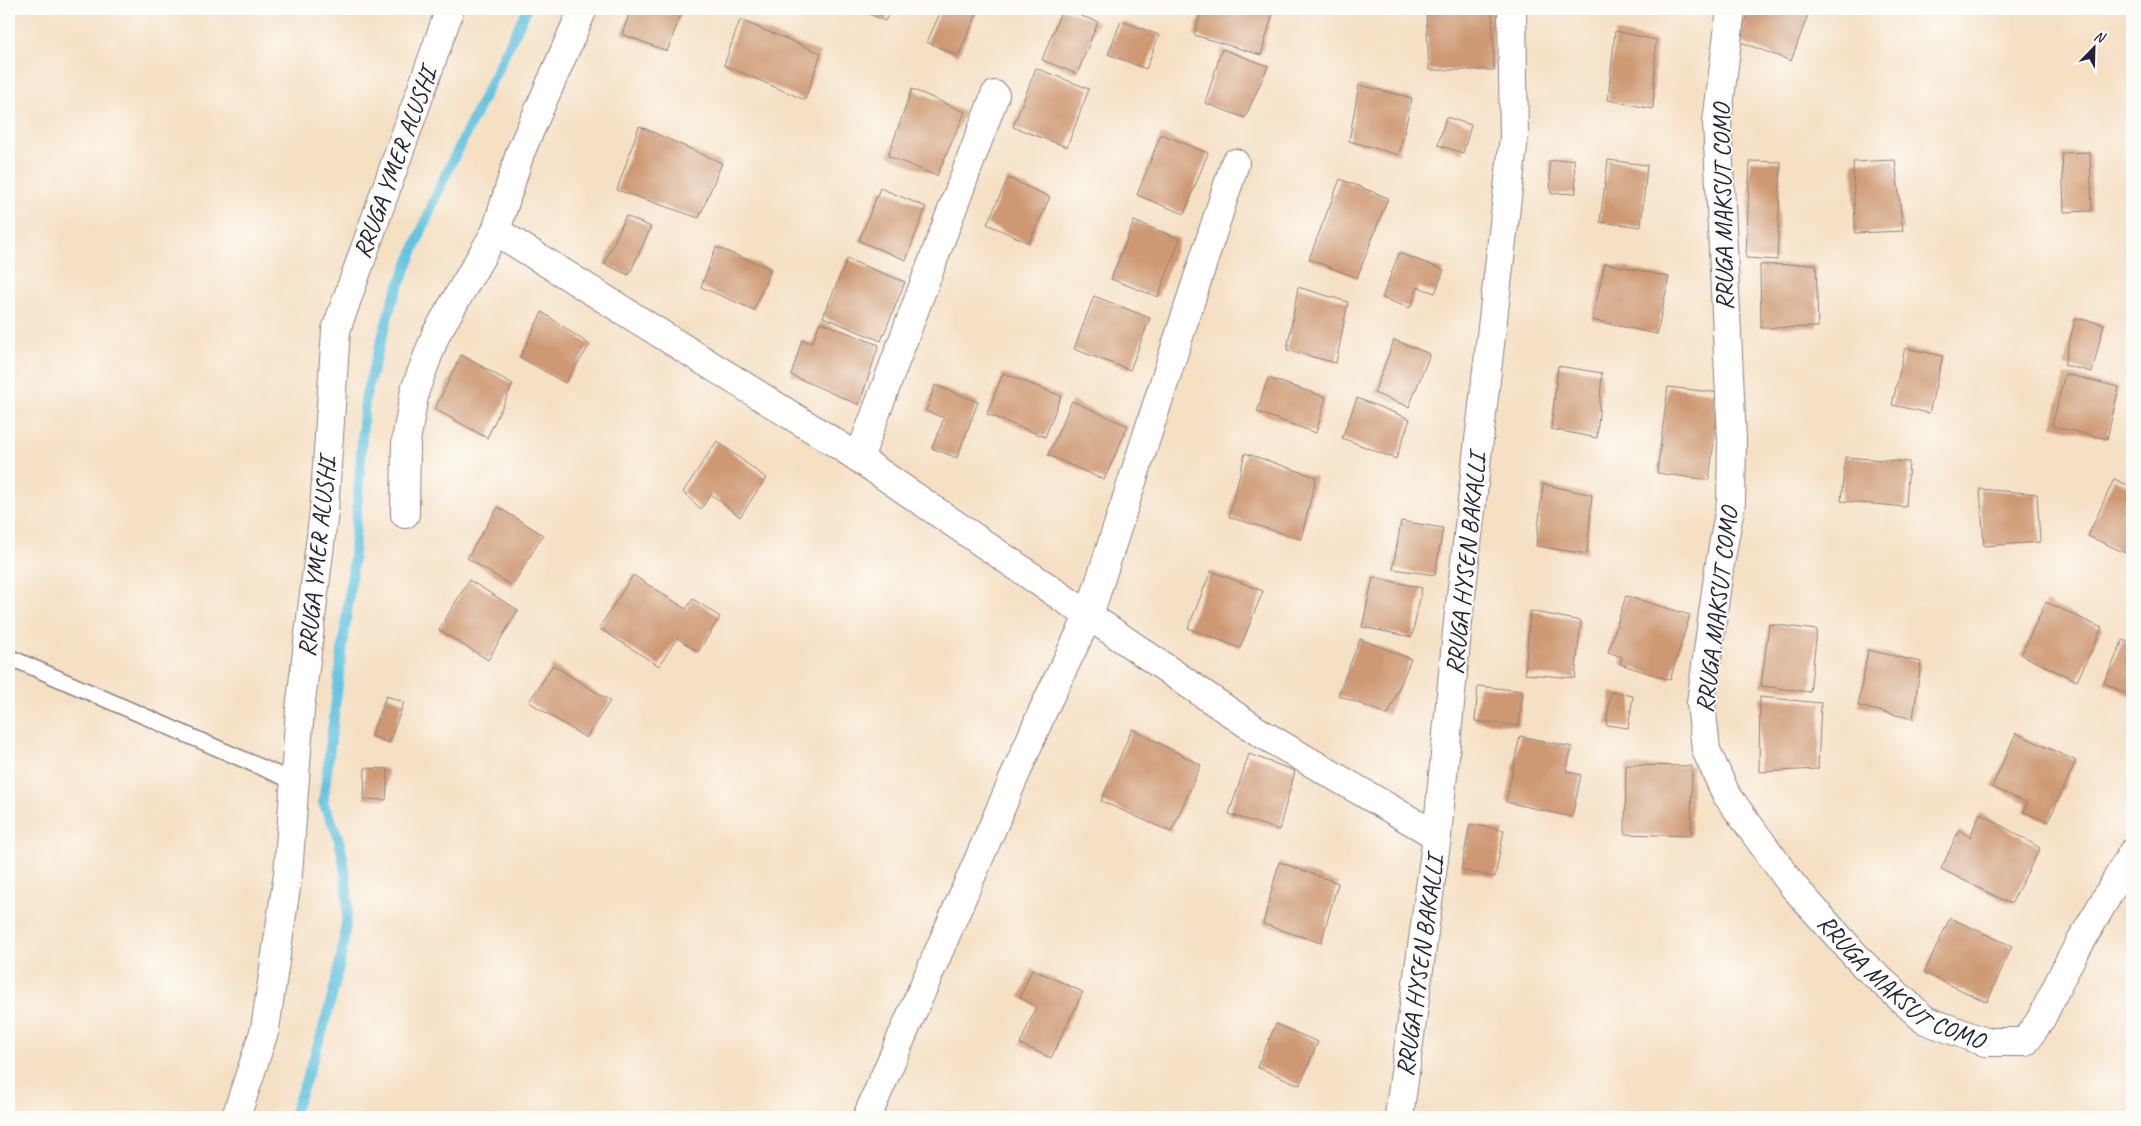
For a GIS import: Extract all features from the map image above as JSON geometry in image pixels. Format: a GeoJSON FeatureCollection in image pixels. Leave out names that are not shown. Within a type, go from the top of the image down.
{"type":"FeatureCollection","features":[{"type":"Feature","properties":{"kind":"street","name":"RRUGA YMER ALUSHI"},"geometry":{"type":"LineString","coordinates":[[236,1117],[264,1029],[288,874],[300,709],[324,511],[336,330],[450,9]]}},
{"type":"Feature","properties":{"kind":"street"},"geometry":{"type":"LineString","coordinates":[[405,514],[406,441],[415,390],[436,334],[496,231],[520,153],[583,9]]}},
{"type":"Feature","properties":{"kind":"street","name":"RRUGA HYSEN BAKALLI"},"geometry":{"type":"LineString","coordinates":[[1399,1117],[1437,836],[1458,622],[1514,137],[1512,9]]}},
{"type":"Feature","properties":{"kind":"street","name":"RRUGA MAKSUT COMO"},"geometry":{"type":"LineString","coordinates":[[1731,9],[1716,122],[1732,439],[1731,502],[1719,570],[1701,703],[1706,750],[1726,794],[1793,886],[1864,965],[1926,1020],[1985,1042],[2025,1042],[2042,1019],[2069,962],[2132,853]]}},
{"type":"Feature","properties":{"kind":"street"},"geometry":{"type":"LineString","coordinates":[[860,458],[995,95]]}},
{"type":"Feature","properties":{"kind":"street"},"geometry":{"type":"LineString","coordinates":[[867,1117],[1045,706],[1089,615],[1235,163]]}},
{"type":"Feature","properties":{"kind":"street"},"geometry":{"type":"LineString","coordinates":[[496,231],[860,458],[1260,732],[1437,836]]}},
{"type":"Feature","properties":{"kind":"lane"},"geometry":{"type":"LineString","coordinates":[[9,657],[295,782]]}},
{"type":"Feature","properties":{"kind":"building"},"geometry":{"type":"Polygon","coordinates":[[[631,9],[683,9],[667,51],[622,34],[631,9]]]}},
{"type":"Feature","properties":{"kind":"building"},"geometry":{"type":"Polygon","coordinates":[[[859,9],[891,9],[885,21],[859,9]]]}},
{"type":"Feature","properties":{"kind":"building"},"geometry":{"type":"Polygon","coordinates":[[[942,9],[979,9],[958,56],[927,42],[942,9]]]}},
{"type":"Feature","properties":{"kind":"building"},"geometry":{"type":"Polygon","coordinates":[[[1062,9],[1098,22],[1077,74],[1042,60],[1062,9]]]}},
{"type":"Feature","properties":{"kind":"building"},"geometry":{"type":"Polygon","coordinates":[[[1135,9],[1155,9],[1154,13],[1135,9]]]}},
{"type":"Feature","properties":{"kind":"building"},"geometry":{"type":"Polygon","coordinates":[[[1202,9],[1274,9],[1261,55],[1194,35],[1202,9]]]}},
{"type":"Feature","properties":{"kind":"building"},"geometry":{"type":"Polygon","coordinates":[[[1426,9],[1492,9],[1494,70],[1429,70],[1426,9]]]}},
{"type":"Feature","properties":{"kind":"building"},"geometry":{"type":"Polygon","coordinates":[[[1750,9],[1810,9],[1791,61],[1738,41],[1750,9]]]}},
{"type":"Feature","properties":{"kind":"building"},"geometry":{"type":"Polygon","coordinates":[[[740,20],[821,53],[805,100],[724,65],[740,20]]]}},
{"type":"Feature","properties":{"kind":"building"},"geometry":{"type":"Polygon","coordinates":[[[1121,21],[1159,35],[1146,69],[1108,54],[1121,21]]]}},
{"type":"Feature","properties":{"kind":"building"},"geometry":{"type":"Polygon","coordinates":[[[1615,31],[1656,40],[1653,109],[1608,100],[1615,31]]]}},
{"type":"Feature","properties":{"kind":"building"},"geometry":{"type":"Polygon","coordinates":[[[1222,49],[1268,66],[1245,118],[1205,103],[1222,49]]]}},
{"type":"Feature","properties":{"kind":"building"},"geometry":{"type":"Polygon","coordinates":[[[1036,68],[1089,89],[1067,147],[1013,127],[1036,68]]]}},
{"type":"Feature","properties":{"kind":"building"},"geometry":{"type":"Polygon","coordinates":[[[1359,85],[1412,98],[1399,155],[1349,141],[1359,85]]]}},
{"type":"Feature","properties":{"kind":"building"},"geometry":{"type":"Polygon","coordinates":[[[912,89],[965,112],[937,176],[888,156],[912,89]]]}},
{"type":"Feature","properties":{"kind":"building"},"geometry":{"type":"Polygon","coordinates":[[[1446,117],[1471,125],[1463,153],[1438,145],[1446,117]]]}},
{"type":"Feature","properties":{"kind":"building"},"geometry":{"type":"Polygon","coordinates":[[[639,126],[722,163],[699,218],[617,190],[639,126]]]}},
{"type":"Feature","properties":{"kind":"building"},"geometry":{"type":"Polygon","coordinates":[[[1161,134],[1208,153],[1184,214],[1137,195],[1161,134]]]}},
{"type":"Feature","properties":{"kind":"building"},"geometry":{"type":"Polygon","coordinates":[[[2090,152],[2092,211],[2064,212],[2062,153],[2090,152]]]}},
{"type":"Feature","properties":{"kind":"building"},"geometry":{"type":"Polygon","coordinates":[[[1574,159],[1576,193],[1551,194],[1549,161],[1574,159]]]}},
{"type":"Feature","properties":{"kind":"building"},"geometry":{"type":"Polygon","coordinates":[[[1608,160],[1647,165],[1641,227],[1600,222],[1608,160]]]}},
{"type":"Feature","properties":{"kind":"building"},"geometry":{"type":"Polygon","coordinates":[[[1895,160],[1903,231],[1855,233],[1853,162],[1895,160]]]}},
{"type":"Feature","properties":{"kind":"building"},"geometry":{"type":"Polygon","coordinates":[[[1750,161],[1781,162],[1777,260],[1746,258],[1750,161]]]}},
{"type":"Feature","properties":{"kind":"building"},"geometry":{"type":"Polygon","coordinates":[[[1008,178],[1050,197],[1029,243],[987,224],[1008,178]]]}},
{"type":"Feature","properties":{"kind":"building"},"geometry":{"type":"Polygon","coordinates":[[[1340,179],[1388,198],[1357,278],[1309,259],[1340,179]]]}},
{"type":"Feature","properties":{"kind":"building"},"geometry":{"type":"Polygon","coordinates":[[[880,188],[926,207],[906,260],[859,241],[880,188]]]}},
{"type":"Feature","properties":{"kind":"building"},"geometry":{"type":"Polygon","coordinates":[[[626,216],[651,227],[629,275],[604,264],[626,216]]]}},
{"type":"Feature","properties":{"kind":"building"},"geometry":{"type":"Polygon","coordinates":[[[1134,221],[1180,239],[1158,297],[1111,279],[1134,221]]]}},
{"type":"Feature","properties":{"kind":"building"},"geometry":{"type":"Polygon","coordinates":[[[716,247],[771,269],[754,310],[701,287],[716,247]]]}},
{"type":"Feature","properties":{"kind":"building"},"geometry":{"type":"Polygon","coordinates":[[[1399,253],[1444,270],[1435,293],[1418,287],[1410,308],[1382,298],[1399,253]]]}},
{"type":"Feature","properties":{"kind":"building"},"geometry":{"type":"Polygon","coordinates":[[[847,259],[905,282],[881,341],[823,317],[847,259]]]}},
{"type":"Feature","properties":{"kind":"building"},"geometry":{"type":"Polygon","coordinates":[[[1605,263],[1669,277],[1657,334],[1592,320],[1605,263]]]}},
{"type":"Feature","properties":{"kind":"building"},"geometry":{"type":"Polygon","coordinates":[[[1816,264],[1818,327],[1761,328],[1760,265],[1816,264]]]}},
{"type":"Feature","properties":{"kind":"building"},"geometry":{"type":"Polygon","coordinates":[[[1298,287],[1348,302],[1336,363],[1287,350],[1298,287]]]}},
{"type":"Feature","properties":{"kind":"building"},"geometry":{"type":"Polygon","coordinates":[[[1094,296],[1150,318],[1130,370],[1074,349],[1094,296]]]}},
{"type":"Feature","properties":{"kind":"building"},"geometry":{"type":"Polygon","coordinates":[[[542,312],[590,345],[565,383],[520,357],[542,312]]]}},
{"type":"Feature","properties":{"kind":"building"},"geometry":{"type":"Polygon","coordinates":[[[2075,318],[2104,324],[2092,372],[2064,365],[2075,318]]]}},
{"type":"Feature","properties":{"kind":"building"},"geometry":{"type":"Polygon","coordinates":[[[820,322],[879,345],[859,405],[791,375],[802,340],[812,343],[820,322]]]}},
{"type":"Feature","properties":{"kind":"building"},"geometry":{"type":"Polygon","coordinates":[[[1394,340],[1430,354],[1409,407],[1374,393],[1394,340]]]}},
{"type":"Feature","properties":{"kind":"building"},"geometry":{"type":"Polygon","coordinates":[[[1905,348],[1943,356],[1929,413],[1892,405],[1905,348]]]}},
{"type":"Feature","properties":{"kind":"building"},"geometry":{"type":"Polygon","coordinates":[[[461,355],[513,384],[487,438],[435,409],[461,355]]]}},
{"type":"Feature","properties":{"kind":"building"},"geometry":{"type":"Polygon","coordinates":[[[1558,366],[1602,373],[1597,438],[1551,429],[1558,366]]]}},
{"type":"Feature","properties":{"kind":"building"},"geometry":{"type":"Polygon","coordinates":[[[1003,373],[1061,396],[1045,437],[987,414],[1003,373]]]}},
{"type":"Feature","properties":{"kind":"building"},"geometry":{"type":"Polygon","coordinates":[[[2065,374],[2119,387],[2107,439],[2052,426],[2065,374]]]}},
{"type":"Feature","properties":{"kind":"building"},"geometry":{"type":"Polygon","coordinates":[[[1268,378],[1326,397],[1316,433],[1257,412],[1268,378]]]}},
{"type":"Feature","properties":{"kind":"building"},"geometry":{"type":"Polygon","coordinates":[[[935,385],[978,402],[957,458],[932,448],[944,418],[926,411],[935,385]]]}},
{"type":"Feature","properties":{"kind":"building"},"geometry":{"type":"Polygon","coordinates":[[[1668,387],[1720,393],[1709,480],[1657,473],[1668,387]]]}},
{"type":"Feature","properties":{"kind":"building"},"geometry":{"type":"Polygon","coordinates":[[[1357,398],[1410,419],[1396,459],[1342,438],[1357,398]]]}},
{"type":"Feature","properties":{"kind":"building"},"geometry":{"type":"Polygon","coordinates":[[[1072,401],[1128,426],[1104,480],[1048,455],[1072,401]]]}},
{"type":"Feature","properties":{"kind":"building"},"geometry":{"type":"Polygon","coordinates":[[[717,441],[766,478],[740,517],[711,494],[701,509],[683,492],[717,441]]]}},
{"type":"Feature","properties":{"kind":"building"},"geometry":{"type":"Polygon","coordinates":[[[1245,453],[1316,477],[1301,539],[1229,517],[1245,453]]]}},
{"type":"Feature","properties":{"kind":"building"},"geometry":{"type":"Polygon","coordinates":[[[1845,457],[1909,462],[1906,507],[1841,501],[1845,457]]]}},
{"type":"Feature","properties":{"kind":"building"},"geometry":{"type":"Polygon","coordinates":[[[2114,479],[2132,487],[2132,556],[2088,536],[2114,479]]]}},
{"type":"Feature","properties":{"kind":"building"},"geometry":{"type":"Polygon","coordinates":[[[1543,484],[1592,495],[1587,554],[1536,546],[1543,484]]]}},
{"type":"Feature","properties":{"kind":"building"},"geometry":{"type":"Polygon","coordinates":[[[1980,489],[2037,494],[2040,542],[1984,546],[1980,489]]]}},
{"type":"Feature","properties":{"kind":"building"},"geometry":{"type":"Polygon","coordinates":[[[498,507],[543,535],[512,586],[467,558],[498,507]]]}},
{"type":"Feature","properties":{"kind":"building"},"geometry":{"type":"Polygon","coordinates":[[[1401,521],[1443,528],[1435,575],[1393,569],[1401,521]]]}},
{"type":"Feature","properties":{"kind":"building"},"geometry":{"type":"Polygon","coordinates":[[[1211,571],[1263,591],[1240,648],[1188,628],[1211,571]]]}},
{"type":"Feature","properties":{"kind":"building"},"geometry":{"type":"Polygon","coordinates":[[[633,575],[686,609],[693,599],[720,617],[698,652],[677,638],[659,666],[599,628],[633,575]]]}},
{"type":"Feature","properties":{"kind":"building"},"geometry":{"type":"Polygon","coordinates":[[[1373,577],[1422,588],[1412,637],[1362,627],[1373,577]]]}},
{"type":"Feature","properties":{"kind":"building"},"geometry":{"type":"Polygon","coordinates":[[[469,580],[518,610],[488,660],[439,630],[469,580]]]}},
{"type":"Feature","properties":{"kind":"building"},"geometry":{"type":"Polygon","coordinates":[[[1626,596],[1690,615],[1670,680],[1620,664],[1622,657],[1608,652],[1626,596]]]}},
{"type":"Feature","properties":{"kind":"building"},"geometry":{"type":"Polygon","coordinates":[[[2046,602],[2102,628],[2077,681],[2021,655],[2046,602]]]}},
{"type":"Feature","properties":{"kind":"building"},"geometry":{"type":"Polygon","coordinates":[[[1530,611],[1581,621],[1575,678],[1525,674],[1530,611]]]}},
{"type":"Feature","properties":{"kind":"building"},"geometry":{"type":"Polygon","coordinates":[[[1769,624],[1817,630],[1810,692],[1761,686],[1769,624]]]}},
{"type":"Feature","properties":{"kind":"building"},"geometry":{"type":"Polygon","coordinates":[[[1360,639],[1411,659],[1388,715],[1338,695],[1360,639]]]}},
{"type":"Feature","properties":{"kind":"building"},"geometry":{"type":"Polygon","coordinates":[[[2123,640],[2132,644],[2132,696],[2104,683],[2123,640]]]}},
{"type":"Feature","properties":{"kind":"building"},"geometry":{"type":"Polygon","coordinates":[[[1868,650],[1921,662],[1913,719],[1858,706],[1868,650]]]}},
{"type":"Feature","properties":{"kind":"building"},"geometry":{"type":"Polygon","coordinates":[[[553,665],[610,701],[586,738],[529,702],[553,665]]]}},
{"type":"Feature","properties":{"kind":"building"},"geometry":{"type":"Polygon","coordinates":[[[1478,686],[1523,691],[1519,726],[1475,721],[1478,686]]]}},
{"type":"Feature","properties":{"kind":"building"},"geometry":{"type":"Polygon","coordinates":[[[1611,692],[1633,696],[1628,728],[1606,725],[1611,692]]]}},
{"type":"Feature","properties":{"kind":"building"},"geometry":{"type":"Polygon","coordinates":[[[386,696],[404,702],[389,743],[371,736],[386,696]]]}},
{"type":"Feature","properties":{"kind":"building"},"geometry":{"type":"Polygon","coordinates":[[[1760,697],[1821,703],[1818,769],[1759,772],[1760,697]]]}},
{"type":"Feature","properties":{"kind":"building"},"geometry":{"type":"Polygon","coordinates":[[[1132,729],[1201,765],[1171,832],[1101,801],[1132,729]]]}},
{"type":"Feature","properties":{"kind":"building"},"geometry":{"type":"Polygon","coordinates":[[[2016,733],[2076,761],[2048,822],[2024,812],[2027,803],[1992,787],[2016,733]]]}},
{"type":"Feature","properties":{"kind":"building"},"geometry":{"type":"Polygon","coordinates":[[[1520,736],[1572,747],[1566,771],[1581,775],[1572,817],[1506,802],[1520,736]]]}},
{"type":"Feature","properties":{"kind":"building"},"geometry":{"type":"Polygon","coordinates":[[[1249,754],[1295,771],[1279,830],[1229,814],[1249,754]]]}},
{"type":"Feature","properties":{"kind":"building"},"geometry":{"type":"Polygon","coordinates":[[[1626,765],[1692,766],[1691,836],[1625,834],[1626,765]]]}},
{"type":"Feature","properties":{"kind":"building"},"geometry":{"type":"Polygon","coordinates":[[[365,768],[388,769],[386,800],[364,799],[365,768]]]}},
{"type":"Feature","properties":{"kind":"building"},"geometry":{"type":"Polygon","coordinates":[[[1980,813],[2040,848],[2011,904],[1941,869],[1959,830],[1970,837],[1980,813]]]}},
{"type":"Feature","properties":{"kind":"building"},"geometry":{"type":"Polygon","coordinates":[[[1470,824],[1504,830],[1495,877],[1461,870],[1470,824]]]}},
{"type":"Feature","properties":{"kind":"building"},"geometry":{"type":"Polygon","coordinates":[[[1279,862],[1338,883],[1321,943],[1263,924],[1279,862]]]}},
{"type":"Feature","properties":{"kind":"building"},"geometry":{"type":"Polygon","coordinates":[[[1950,918],[2012,946],[1987,1002],[1924,973],[1950,918]]]}},
{"type":"Feature","properties":{"kind":"building"},"geometry":{"type":"Polygon","coordinates":[[[1032,969],[1083,992],[1051,1058],[1020,1044],[1036,1007],[1020,997],[1032,969]]]}},
{"type":"Feature","properties":{"kind":"building"},"geometry":{"type":"Polygon","coordinates":[[[1276,1024],[1318,1042],[1300,1085],[1257,1067],[1276,1024]]]}},
{"type":"Feature","properties":{"kind":"waterway"},"geometry":{"type":"LineString","coordinates":[[292,1117],[310,1069],[326,1017],[339,965],[347,914],[346,884],[341,849],[336,831],[323,803],[353,565],[365,398],[392,302],[442,182],[527,9]]}}]}
